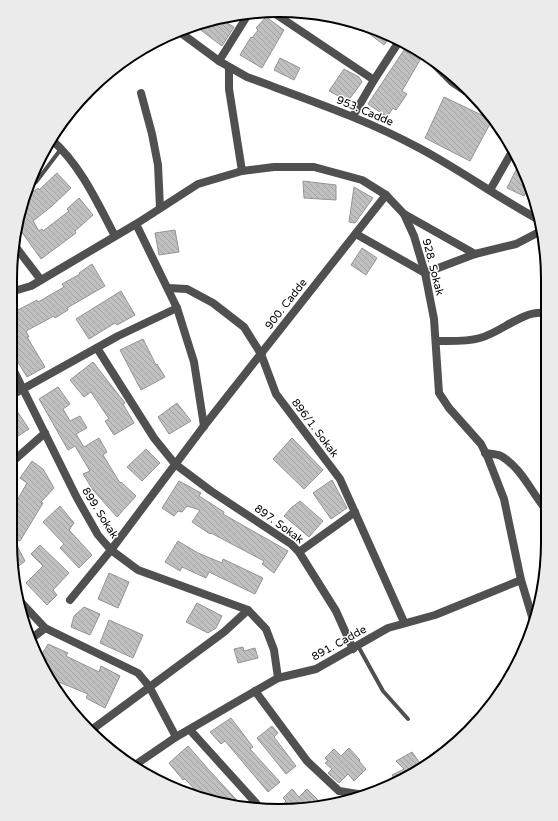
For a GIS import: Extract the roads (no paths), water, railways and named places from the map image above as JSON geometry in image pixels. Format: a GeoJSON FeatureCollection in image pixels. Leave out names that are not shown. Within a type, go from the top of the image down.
{"type":"FeatureCollection","features":[{"type":"Feature","properties":{"kind":"street"},"geometry":{"type":"LineString","coordinates":[[279,17],[374,80]]}},
{"type":"Feature","properties":{"kind":"street"},"geometry":{"type":"LineString","coordinates":[[219,61],[245,19]]}},
{"type":"Feature","properties":{"kind":"street","name":"953. Cadde"},"geometry":{"type":"LineString","coordinates":[[184,35],[229,68],[247,77],[353,116],[421,149],[490,190],[511,205],[533,217]]}},
{"type":"Feature","properties":{"kind":"street"},"geometry":{"type":"LineString","coordinates":[[353,116],[397,45]]}},
{"type":"Feature","properties":{"kind":"street"},"geometry":{"type":"LineString","coordinates":[[229,68],[229,89],[242,171]]}},
{"type":"Feature","properties":{"kind":"street"},"geometry":{"type":"LineString","coordinates":[[141,93],[152,134],[158,165],[160,208]]}},
{"type":"Feature","properties":{"kind":"street"},"geometry":{"type":"LineString","coordinates":[[55,143],[61,148],[86,181],[115,236]]}},
{"type":"Feature","properties":{"kind":"street"},"geometry":{"type":"LineString","coordinates":[[490,190],[510,155]]}},
{"type":"Feature","properties":{"kind":"street","name":"928. Sokak"},"geometry":{"type":"LineString","coordinates":[[17,289],[31,286],[136,224],[198,184],[242,171],[274,167],[314,167],[362,180],[386,195],[404,214],[414,236],[424,273],[434,319],[439,393],[449,408],[480,444],[485,453],[504,499],[521,580],[531,613]]}},
{"type":"Feature","properties":{"kind":"street","name":"900. Cadde"},"geometry":{"type":"LineString","coordinates":[[70,600],[204,426],[386,195]]}},
{"type":"Feature","properties":{"kind":"street"},"geometry":{"type":"LineString","coordinates":[[404,214],[476,254]]}},
{"type":"Feature","properties":{"kind":"street"},"geometry":{"type":"LineString","coordinates":[[136,224],[168,288],[176,308],[194,362],[204,426]]}},
{"type":"Feature","properties":{"kind":"street"},"geometry":{"type":"LineString","coordinates":[[356,234],[424,273],[476,254],[516,244],[537,233]]}},
{"type":"Feature","properties":{"kind":"street"},"geometry":{"type":"LineString","coordinates":[[19,251],[41,280]]}},
{"type":"Feature","properties":{"kind":"street","name":"896/1. Sokak"},"geometry":{"type":"LineString","coordinates":[[168,288],[188,289],[213,303],[244,327],[261,354],[276,394],[340,479],[404,622]]}},
{"type":"Feature","properties":{"kind":"street"},"geometry":{"type":"LineString","coordinates":[[17,393],[97,348],[176,308]]}},
{"type":"Feature","properties":{"kind":"street"},"geometry":{"type":"LineString","coordinates":[[436,341],[459,341],[481,338],[501,330],[526,315],[541,313]]}},
{"type":"Feature","properties":{"kind":"street","name":"897. Sokak"},"geometry":{"type":"LineString","coordinates":[[97,348],[154,438],[175,464],[211,491],[291,544],[299,552],[336,611],[356,647]]}},
{"type":"Feature","properties":{"kind":"street","name":"899. Sokak"},"geometry":{"type":"LineString","coordinates":[[17,377],[77,498],[98,535],[110,550],[138,570],[248,610],[266,629],[274,650],[278,678]]}},
{"type":"Feature","properties":{"kind":"street"},"geometry":{"type":"LineString","coordinates":[[17,459],[46,434]]}},
{"type":"Feature","properties":{"kind":"street"},"geometry":{"type":"LineString","coordinates":[[485,453],[500,456],[517,469],[541,504]]}},
{"type":"Feature","properties":{"kind":"street"},"geometry":{"type":"LineString","coordinates":[[299,552],[355,512]]}},
{"type":"Feature","properties":{"kind":"street","name":"891. Cadde"},"geometry":{"type":"LineString","coordinates":[[139,763],[176,738],[278,678],[316,669],[388,628],[404,622],[435,615],[521,580]]}},
{"type":"Feature","properties":{"kind":"street"},"geometry":{"type":"LineString","coordinates":[[25,607],[45,628],[124,665],[138,674],[149,686],[176,738]]}},
{"type":"Feature","properties":{"kind":"street"},"geometry":{"type":"LineString","coordinates":[[95,728],[229,628],[248,610]]}},
{"type":"Feature","properties":{"kind":"street"},"geometry":{"type":"LineString","coordinates":[[35,636],[45,628]]}},
{"type":"Feature","properties":{"kind":"street"},"geometry":{"type":"LineString","coordinates":[[255,691],[307,761],[339,791],[353,793]]}},
{"type":"Feature","properties":{"kind":"street"},"geometry":{"type":"LineString","coordinates":[[190,730],[256,803]]}},
{"type":"Feature","properties":{"kind":"lane"},"geometry":{"type":"LineString","coordinates":[[36,182],[61,148]]}},
{"type":"Feature","properties":{"kind":"lane"},"geometry":{"type":"LineString","coordinates":[[356,647],[383,691],[408,719]]}}]}
